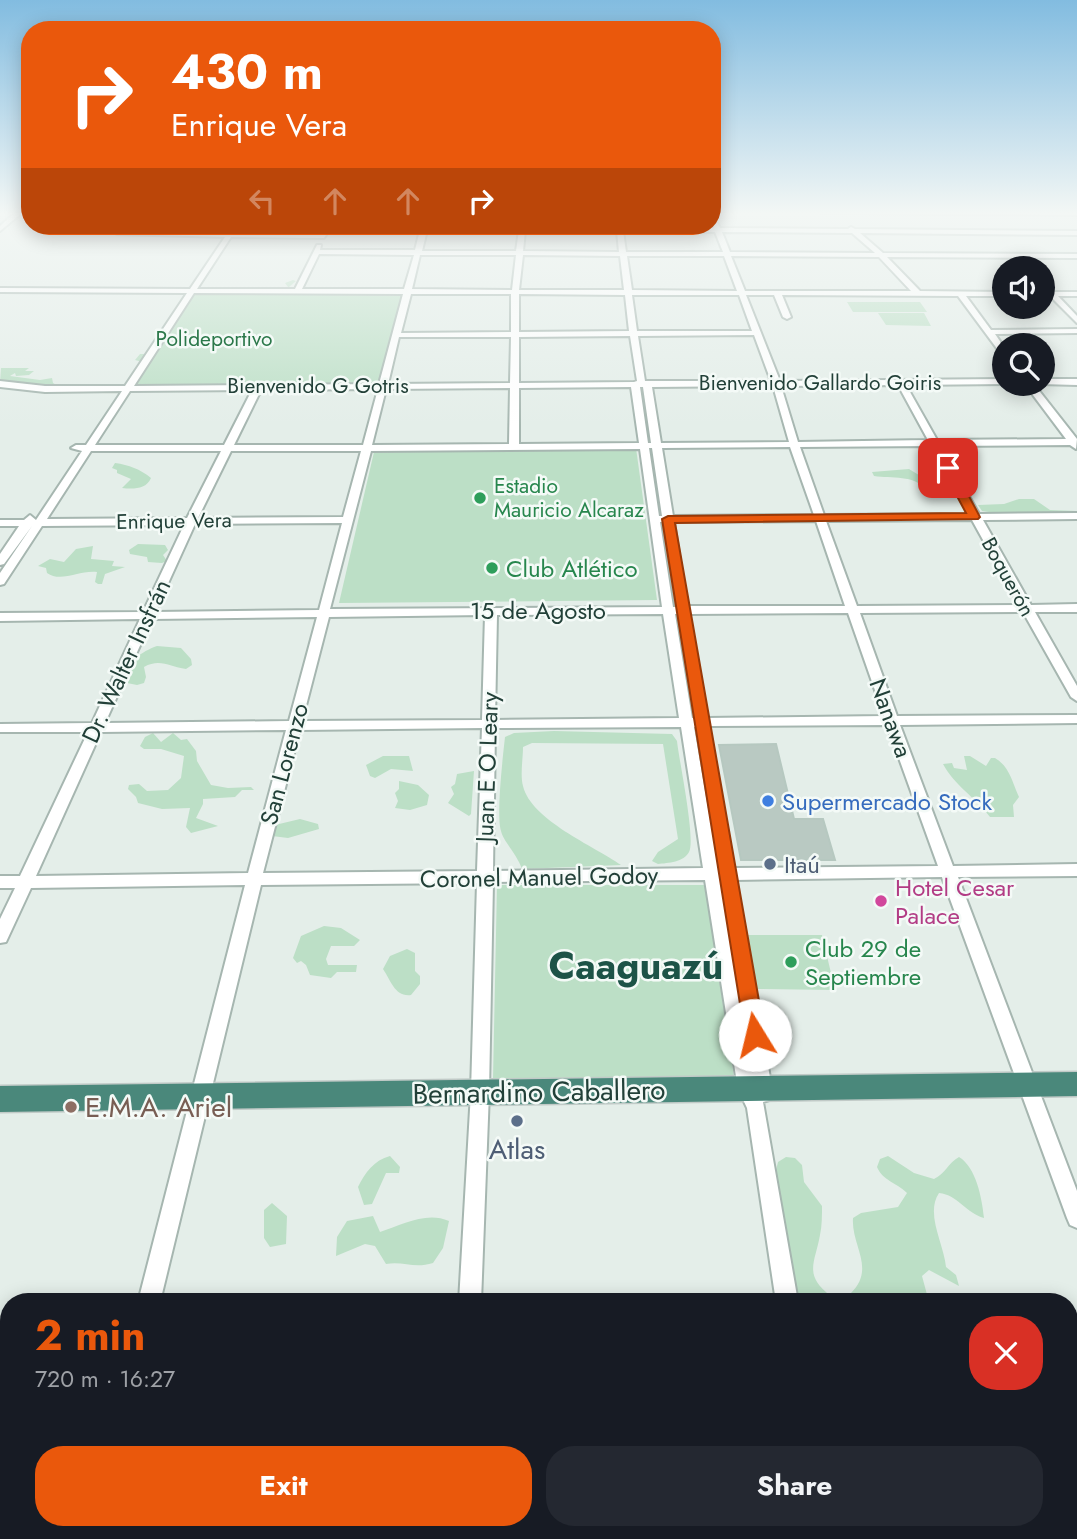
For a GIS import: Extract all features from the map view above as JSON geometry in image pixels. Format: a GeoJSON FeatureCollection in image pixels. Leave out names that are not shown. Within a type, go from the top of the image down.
{"type":"FeatureCollection","features":[{"type":"Feature","properties":{"kind":"highway","name":"Bernardino Caballero"},"geometry":{"type":"LineString","coordinates":[[0,1099],[480,1091],[756,1096],[1077,1084]]}},
{"type":"Feature","properties":{"kind":"street"},"geometry":{"type":"LineString","coordinates":[[0,562],[33,523],[88,447],[122,388],[191,283]]}},
{"type":"Feature","properties":{"kind":"street"},"geometry":{"type":"LineString","coordinates":[[296,292],[301,283]]}},
{"type":"Feature","properties":{"kind":"street","name":"San Lorenzo"},"geometry":{"type":"LineString","coordinates":[[151,1293],[254,880],[410,283]]}},
{"type":"Feature","properties":{"kind":"street"},"geometry":{"type":"LineString","coordinates":[[514,447],[516,283]]}},
{"type":"Feature","properties":{"kind":"street"},"geometry":{"type":"LineString","coordinates":[[628,283],[633,334],[675,610],[721,874],[786,1293]]}},
{"type":"Feature","properties":{"kind":"street","name":"Nanawa"},"geometry":{"type":"LineString","coordinates":[[738,283],[776,383],[794,444],[892,721],[1077,1218]]}},
{"type":"Feature","properties":{"kind":"street"},"geometry":{"type":"LineString","coordinates":[[907,283],[919,295]]}},
{"type":"Feature","properties":{"kind":"street"},"geometry":{"type":"LineString","coordinates":[[0,290],[992,294]]}},
{"type":"Feature","properties":{"kind":"street"},"geometry":{"type":"LineString","coordinates":[[1055,294],[1077,294]]}},
{"type":"Feature","properties":{"kind":"street"},"geometry":{"type":"LineString","coordinates":[[778,295],[787,317]]}},
{"type":"Feature","properties":{"kind":"street"},"geometry":{"type":"LineString","coordinates":[[961,295],[992,336]]}},
{"type":"Feature","properties":{"kind":"street"},"geometry":{"type":"LineString","coordinates":[[1055,301],[1077,321]]}},
{"type":"Feature","properties":{"kind":"street"},"geometry":{"type":"LineString","coordinates":[[989,332],[1077,331]]}},
{"type":"Feature","properties":{"kind":"street"},"geometry":{"type":"LineString","coordinates":[[396,335],[755,333]]}},
{"type":"Feature","properties":{"kind":"street","name":"Boquerón"},"geometry":{"type":"LineString","coordinates":[[900,382],[1077,697]]}},
{"type":"Feature","properties":{"kind":"street","name":"Bienvenido Gallardo Goiris"},"geometry":{"type":"LineString","coordinates":[[641,383],[992,382]]}},
{"type":"Feature","properties":{"kind":"street"},"geometry":{"type":"LineString","coordinates":[[1055,382],[1077,382]]}},
{"type":"Feature","properties":{"kind":"street","name":"Bienvenido G Gotris"},"geometry":{"type":"LineString","coordinates":[[0,384],[45,389],[641,383]]}},
{"type":"Feature","properties":{"kind":"street","name":"Dr. Walter Insfrán"},"geometry":{"type":"LineString","coordinates":[[0,937],[191,521],[258,387]]}},
{"type":"Feature","properties":{"kind":"street"},"geometry":{"type":"LineString","coordinates":[[0,582],[76,448],[122,388]]}},
{"type":"Feature","properties":{"kind":"street"},"geometry":{"type":"LineString","coordinates":[[1038,396],[1076,444]]}},
{"type":"Feature","properties":{"kind":"street"},"geometry":{"type":"LineString","coordinates":[[76,448],[1076,444]]}},
{"type":"Feature","properties":{"kind":"street"},"geometry":{"type":"LineString","coordinates":[[662,519],[1077,516]]}},
{"type":"Feature","properties":{"kind":"street","name":"Enrique Vera"},"geometry":{"type":"LineString","coordinates":[[0,523],[347,520]]}},
{"type":"Feature","properties":{"kind":"street","name":"15 de Agosto"},"geometry":{"type":"LineString","coordinates":[[0,617],[323,612],[1077,608]]}},
{"type":"Feature","properties":{"kind":"street","name":"Juan E O Leary"},"geometry":{"type":"LineString","coordinates":[[470,1293],[480,1091],[491,611]]}},
{"type":"Feature","properties":{"kind":"street"},"geometry":{"type":"LineString","coordinates":[[0,728],[1077,719]]}},
{"type":"Feature","properties":{"kind":"street","name":"Coronel Manuel Godoy"},"geometry":{"type":"LineString","coordinates":[[0,882],[1077,870]]}},
{"type":"Feature","properties":{"kind":"green space","name":"Polideportivo"},"geometry":{"type":"Polygon","coordinates":[[[285,283],[294,283],[289,287],[292,289],[403,294],[382,384],[127,387],[142,362],[135,360],[140,354],[147,354],[189,292],[277,289],[288,287],[285,283]]]}},
{"type":"Feature","properties":{"kind":"green space"},"geometry":{"type":"Polygon","coordinates":[[[847,302],[920,302],[927,312],[853,312],[847,302]]]}},
{"type":"Feature","properties":{"kind":"green space"},"geometry":{"type":"Polygon","coordinates":[[[878,313],[924,313],[931,326],[886,325],[878,313]]]}},
{"type":"Feature","properties":{"kind":"green space"},"geometry":{"type":"Polygon","coordinates":[[[1,368],[29,368],[25,371],[34,371],[29,375],[16,376],[15,373],[10,376],[40,380],[52,378],[53,383],[58,386],[0,383],[1,368]]]}},
{"type":"Feature","properties":{"kind":"green space"},"geometry":{"type":"Polygon","coordinates":[[[636,448],[657,600],[339,603],[374,452],[636,448]]]}},
{"type":"Feature","properties":{"kind":"green space"},"geometry":{"type":"Polygon","coordinates":[[[115,463],[134,468],[151,478],[142,487],[122,488],[131,479],[112,468],[115,463]]]}},
{"type":"Feature","properties":{"kind":"green space"},"geometry":{"type":"Polygon","coordinates":[[[909,469],[940,488],[926,490],[909,479],[874,476],[872,472],[909,469]]]}},
{"type":"Feature","properties":{"kind":"green space"},"geometry":{"type":"Polygon","coordinates":[[[1019,499],[1034,499],[1050,510],[1077,511],[1077,515],[989,512],[982,511],[978,505],[1004,504],[1019,499]]]}},
{"type":"Feature","properties":{"kind":"green space"},"geometry":{"type":"Polygon","coordinates":[[[138,544],[165,545],[168,550],[163,555],[167,561],[148,562],[147,557],[130,554],[129,550],[138,544]]]}},
{"type":"Feature","properties":{"kind":"green space"},"geometry":{"type":"Polygon","coordinates":[[[93,546],[91,559],[114,561],[112,566],[125,567],[105,574],[102,584],[95,582],[97,572],[58,577],[47,573],[46,568],[38,566],[50,559],[64,562],[76,549],[93,546]]]}},
{"type":"Feature","properties":{"kind":"green space"},"geometry":{"type":"Polygon","coordinates":[[[157,646],[181,648],[191,659],[192,665],[186,669],[160,663],[150,664],[144,667],[144,683],[127,683],[128,670],[134,660],[157,646]]]}},
{"type":"Feature","properties":{"kind":"green space"},"geometry":{"type":"Polygon","coordinates":[[[554,731],[672,734],[677,741],[689,817],[691,845],[687,855],[671,862],[658,864],[652,861],[658,852],[678,839],[663,744],[532,743],[523,747],[522,782],[528,798],[550,821],[621,865],[522,869],[502,835],[500,823],[500,785],[505,737],[514,733],[554,731]]]}},
{"type":"Feature","properties":{"kind":"green space"},"geometry":{"type":"Polygon","coordinates":[[[153,733],[161,742],[173,733],[181,740],[187,739],[196,751],[197,761],[211,785],[228,788],[251,787],[254,790],[242,790],[235,797],[203,799],[196,818],[218,826],[191,833],[186,827],[190,808],[162,809],[138,803],[128,789],[129,785],[139,784],[147,791],[168,790],[181,778],[184,756],[140,746],[145,737],[153,733]]]}},
{"type":"Feature","properties":{"kind":"green space"},"geometry":{"type":"Polygon","coordinates":[[[383,756],[409,756],[413,771],[391,769],[375,778],[370,776],[366,765],[383,756]]]}},
{"type":"Feature","properties":{"kind":"green space"},"geometry":{"type":"Polygon","coordinates":[[[964,756],[970,756],[986,766],[991,758],[995,758],[1004,766],[1019,797],[1013,805],[1014,817],[990,817],[943,764],[952,763],[954,768],[967,770],[964,756]]]}},
{"type":"Feature","properties":{"kind":"green space"},"geometry":{"type":"Polygon","coordinates":[[[474,771],[469,816],[448,803],[454,794],[451,787],[455,784],[457,774],[474,771]]]}},
{"type":"Feature","properties":{"kind":"green space"},"geometry":{"type":"Polygon","coordinates":[[[399,781],[418,785],[429,795],[427,805],[410,810],[395,808],[398,801],[395,793],[399,789],[399,781]]]}},
{"type":"Feature","properties":{"kind":"green space"},"geometry":{"type":"Polygon","coordinates":[[[300,819],[318,824],[319,829],[288,838],[272,836],[275,825],[300,819]]]}},
{"type":"Feature","properties":{"kind":"green space"},"geometry":{"type":"Polygon","coordinates":[[[497,885],[705,885],[734,1077],[493,1079],[497,885]]]}},
{"type":"Feature","properties":{"kind":"green space"},"geometry":{"type":"Polygon","coordinates":[[[324,926],[341,928],[360,940],[354,946],[331,946],[326,959],[328,965],[357,965],[356,972],[337,972],[331,978],[310,975],[306,965],[301,961],[297,963],[293,958],[301,936],[324,926]]]}},
{"type":"Feature","properties":{"kind":"green space","name":"Club 29 de Septiembre"},"geometry":{"type":"Polygon","coordinates":[[[748,935],[822,935],[835,990],[757,989],[748,935]]]}},
{"type":"Feature","properties":{"kind":"green space"},"geometry":{"type":"Polygon","coordinates":[[[407,949],[415,953],[415,971],[420,976],[420,984],[411,995],[397,991],[383,969],[390,956],[407,949]]]}},
{"type":"Feature","properties":{"kind":"green space"},"geometry":{"type":"Polygon","coordinates":[[[390,1156],[400,1167],[399,1173],[386,1173],[372,1204],[364,1205],[358,1187],[375,1164],[390,1156]]]}},
{"type":"Feature","properties":{"kind":"green space"},"geometry":{"type":"Polygon","coordinates":[[[888,1156],[914,1173],[934,1179],[959,1157],[970,1168],[980,1193],[984,1218],[946,1194],[939,1193],[934,1210],[946,1267],[956,1275],[959,1286],[929,1270],[922,1276],[927,1293],[851,1293],[862,1275],[853,1218],[861,1213],[898,1207],[907,1193],[883,1175],[877,1167],[880,1159],[888,1156]]]}},
{"type":"Feature","properties":{"kind":"green space"},"geometry":{"type":"Polygon","coordinates":[[[786,1157],[795,1158],[802,1165],[804,1182],[822,1206],[821,1232],[813,1268],[822,1288],[828,1293],[794,1293],[788,1237],[776,1170],[778,1162],[786,1157]]]}},
{"type":"Feature","properties":{"kind":"green space"},"geometry":{"type":"Polygon","coordinates":[[[272,1203],[287,1216],[286,1244],[270,1247],[264,1238],[264,1210],[272,1203]]]}},
{"type":"Feature","properties":{"kind":"green space"},"geometry":{"type":"Polygon","coordinates":[[[373,1216],[380,1232],[423,1218],[449,1221],[443,1248],[433,1263],[420,1265],[386,1264],[375,1246],[365,1244],[336,1256],[337,1237],[347,1221],[373,1216]]]}},
{"type":"Feature","properties":{"kind":"building"},"geometry":{"type":"Polygon","coordinates":[[[776,744],[794,819],[823,819],[835,860],[741,860],[719,745],[776,744]]]}},
{"type":"Feature","properties":{"kind":"place","name":"Estadio Mauricio Alcaraz"},"geometry":{"type":"Point","coordinates":[480,498]}},
{"type":"Feature","properties":{"kind":"place","name":"Club Atlético"},"geometry":{"type":"Point","coordinates":[492,568]}},
{"type":"Feature","properties":{"kind":"place","name":"Supermercado Stock"},"geometry":{"type":"Point","coordinates":[768,801]}},
{"type":"Feature","properties":{"kind":"place","name":"Itaú"},"geometry":{"type":"Point","coordinates":[770,864]}},
{"type":"Feature","properties":{"kind":"place","name":"Hotel Cesar Palace"},"geometry":{"type":"Point","coordinates":[881,901]}},
{"type":"Feature","properties":{"kind":"place","name":"Club 29 de Septiembre"},"geometry":{"type":"Point","coordinates":[791,962]}},
{"type":"Feature","properties":{"kind":"place","name":"E.M.A. Ariel"},"geometry":{"type":"Point","coordinates":[71,1107]}},
{"type":"Feature","properties":{"kind":"place","name":"Atlas"},"geometry":{"type":"Point","coordinates":[517,1121]}},
{"type":"Feature","properties":{"kind":"district","name":"Caaguazú"},"geometry":{"type":"Point","coordinates":[636,965]}},
{"type":"Feature","properties":{"kind":"route"},"geometry":{"type":"LineString","coordinates":[[755,1035],[668,519],[974,517],[948,468]]}}]}
